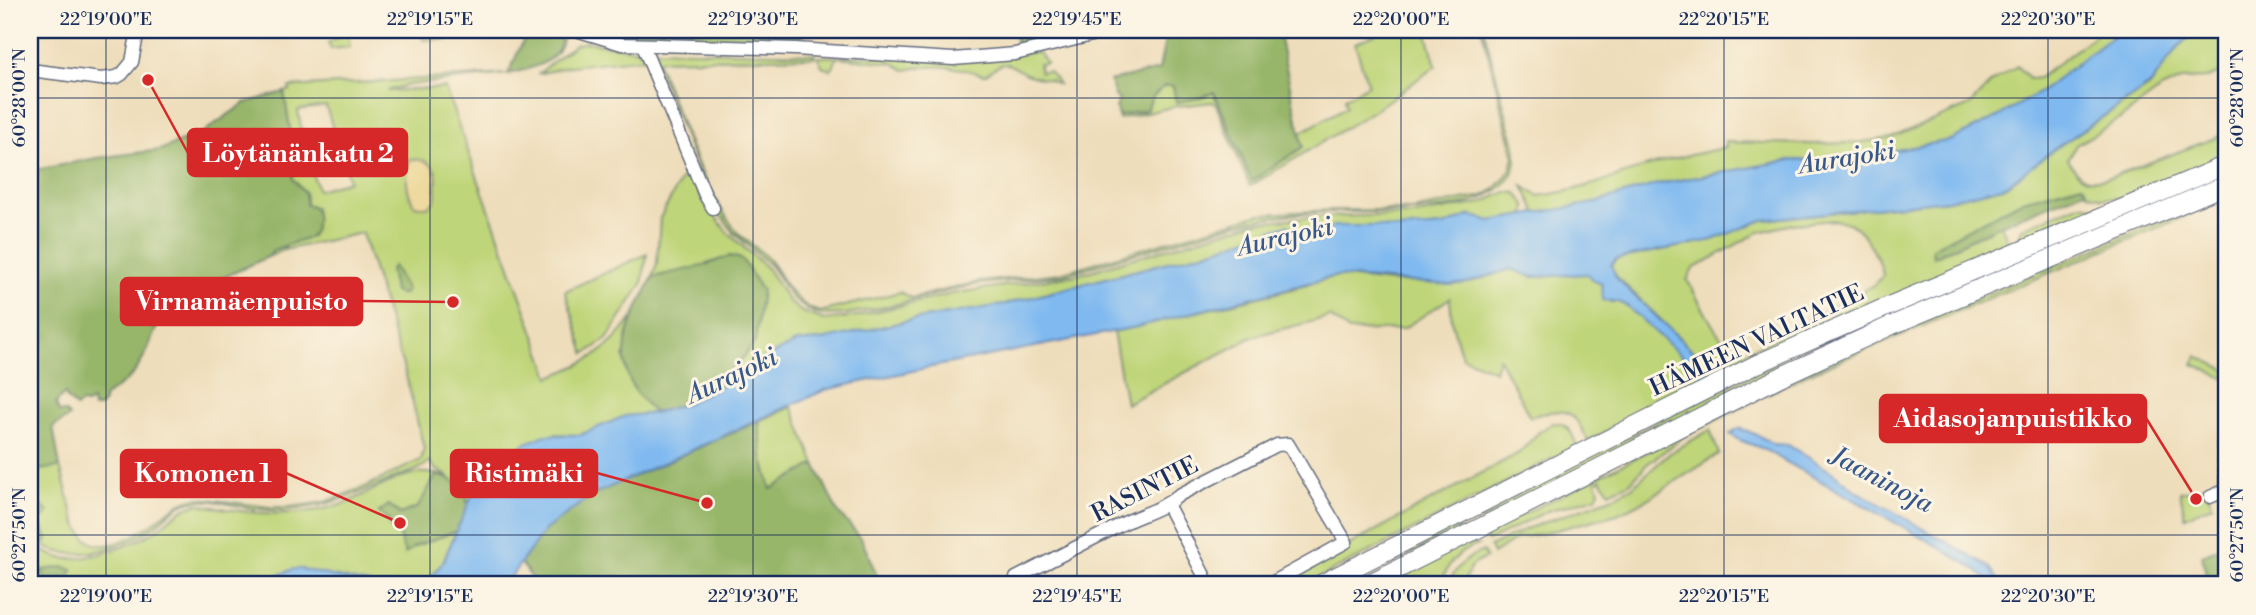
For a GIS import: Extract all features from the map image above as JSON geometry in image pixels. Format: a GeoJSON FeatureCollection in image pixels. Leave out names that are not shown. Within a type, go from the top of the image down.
{"type":"FeatureCollection","features":[{"type":"Feature","properties":{"kind":"highway","name":"HÄMEEN VALTATIE"},"geometry":{"type":"LineString","coordinates":[[1319,585],[1755,365],[2226,165]]}},
{"type":"Feature","properties":{"kind":"highway","name":"HÄMEEN VALTATIE"},"geometry":{"type":"LineString","coordinates":[[1366,585],[1389,579],[1782,376],[1890,326],[2226,185]]}},
{"type":"Feature","properties":{"kind":"street"},"geometry":{"type":"LineString","coordinates":[[30,70],[101,79],[117,77],[132,62],[138,30]]}},
{"type":"Feature","properties":{"kind":"street"},"geometry":{"type":"LineString","coordinates":[[576,30],[611,42],[643,46],[795,49],[973,59],[1015,54],[1111,30]]}},
{"type":"Feature","properties":{"kind":"street"},"geometry":{"type":"LineString","coordinates":[[643,46],[705,195],[713,208]]}},
{"type":"Feature","properties":{"kind":"street"},"geometry":{"type":"LineString","coordinates":[[2226,415],[2223,454],[2226,481]]}},
{"type":"Feature","properties":{"kind":"street","name":"RASINTIE"},"geometry":{"type":"LineString","coordinates":[[1016,578],[1129,520],[1168,506],[1179,495],[1277,445],[1288,444],[1346,542],[1268,585]]}},
{"type":"Feature","properties":{"kind":"street"},"geometry":{"type":"LineString","coordinates":[[2210,497],[2226,490]]}},
{"type":"Feature","properties":{"kind":"street"},"geometry":{"type":"LineString","coordinates":[[1168,506],[1209,585]]}},
{"type":"Feature","properties":{"kind":"green space"},"geometry":{"type":"Polygon","coordinates":[[[424,30],[451,30],[450,39],[423,40],[424,30]]]}},
{"type":"Feature","properties":{"kind":"green space"},"geometry":{"type":"Polygon","coordinates":[[[528,30],[541,30],[562,40],[559,48],[541,64],[508,74],[528,30]]]}},
{"type":"Feature","properties":{"kind":"green space"},"geometry":{"type":"Polygon","coordinates":[[[588,30],[805,31],[794,45],[648,42],[588,30]]]}},
{"type":"Feature","properties":{"kind":"green space"},"geometry":{"type":"Polygon","coordinates":[[[1015,30],[1069,30],[1045,36],[1022,47],[1016,44],[1015,30]]]}},
{"type":"Feature","properties":{"kind":"green space"},"geometry":{"type":"Polygon","coordinates":[[[1167,30],[1278,30],[1303,147],[1252,181],[1214,92],[1176,102],[1173,86],[1164,86],[1153,96],[1146,110],[1118,116],[1116,108],[1119,100],[1110,81],[1159,70],[1167,30]]]}},
{"type":"Feature","properties":{"kind":"green space"},"geometry":{"type":"Polygon","coordinates":[[[1373,30],[1426,30],[1436,66],[1375,110],[1250,186],[1213,102],[1177,106],[1119,119],[1118,116],[1146,110],[1153,96],[1164,86],[1173,86],[1176,101],[1213,92],[1252,180],[1303,147],[1300,133],[1346,107],[1345,98],[1368,85],[1355,43],[1375,35],[1373,30]]]}},
{"type":"Feature","properties":{"kind":"green space"},"geometry":{"type":"Polygon","coordinates":[[[1482,30],[1516,154],[1508,180],[1490,194],[1465,204],[1436,209],[1404,212],[1326,212],[1235,222],[1233,225],[1063,275],[971,285],[890,306],[846,314],[821,315],[808,310],[793,299],[771,266],[734,233],[710,201],[652,54],[653,50],[814,54],[815,57],[659,60],[658,63],[692,150],[724,214],[737,232],[769,260],[796,297],[820,312],[900,292],[911,298],[979,282],[1060,273],[1260,214],[1331,210],[1413,210],[1483,196],[1495,189],[1504,179],[1511,169],[1514,156],[1482,30]]]}},
{"type":"Feature","properties":{"kind":"green space"},"geometry":{"type":"Polygon","coordinates":[[[2102,30],[2120,30],[2042,91],[1951,140],[1843,160],[1791,160],[1658,184],[1594,203],[1537,214],[1523,186],[1538,196],[1570,191],[1666,161],[1726,147],[1725,142],[1854,143],[1891,138],[1970,105],[1992,82],[2017,66],[2029,79],[2039,78],[2102,30]]]}},
{"type":"Feature","properties":{"kind":"green space"},"geometry":{"type":"Polygon","coordinates":[[[2198,30],[2226,30],[2226,71],[2207,78],[2184,79],[2161,89],[2120,119],[2076,145],[2068,159],[2081,176],[2103,179],[2226,134],[2226,157],[2124,198],[2102,198],[2083,191],[2082,184],[1934,257],[2001,224],[2008,243],[1993,254],[1774,347],[1588,441],[1577,422],[1566,412],[1530,417],[1499,358],[1495,371],[1462,357],[1452,324],[1450,298],[1403,329],[1349,331],[1330,317],[1254,336],[1126,404],[1113,332],[1285,291],[1336,276],[1390,282],[1467,283],[1511,269],[1533,277],[1588,273],[1592,280],[1602,284],[1610,302],[1627,306],[1702,377],[1710,369],[1612,272],[1611,265],[1617,259],[1712,240],[1763,220],[1948,200],[2006,186],[2053,150],[2150,86],[2178,47],[2198,30]],[[1834,220],[1793,224],[1759,232],[1693,269],[1687,280],[1714,328],[1733,350],[1742,351],[1759,346],[1872,286],[1883,276],[1876,255],[1861,233],[1851,224],[1834,220]]]}},
{"type":"Feature","properties":{"kind":"green space"},"geometry":{"type":"Polygon","coordinates":[[[348,31],[350,47],[331,49],[328,43],[348,31]]]}},
{"type":"Feature","properties":{"kind":"green space"},"geometry":{"type":"Polygon","coordinates":[[[586,42],[640,50],[646,58],[570,66],[538,74],[574,45],[586,42]]]}},
{"type":"Feature","properties":{"kind":"green space"},"geometry":{"type":"Polygon","coordinates":[[[1039,52],[1046,63],[1039,64],[1040,72],[1048,71],[1059,85],[1026,74],[1008,64],[999,65],[984,75],[945,67],[905,70],[893,63],[837,57],[830,70],[822,66],[818,57],[1039,52]]]}},
{"type":"Feature","properties":{"kind":"green space"},"geometry":{"type":"Polygon","coordinates":[[[508,74],[407,85],[387,91],[445,88],[550,377],[597,355],[632,318],[624,357],[632,386],[654,413],[625,417],[580,435],[555,434],[524,444],[499,467],[480,477],[468,506],[465,489],[450,479],[418,507],[400,514],[389,505],[379,513],[388,520],[391,529],[416,546],[456,531],[443,562],[431,577],[420,585],[372,585],[301,569],[276,576],[268,585],[36,585],[32,543],[57,557],[72,559],[97,555],[136,541],[156,530],[180,511],[197,504],[250,512],[302,512],[337,506],[408,475],[426,473],[450,477],[435,469],[429,461],[417,470],[360,493],[327,503],[293,510],[249,508],[209,501],[188,502],[144,533],[96,552],[63,552],[34,540],[45,543],[36,521],[43,507],[30,496],[35,490],[32,485],[38,469],[60,467],[72,509],[85,537],[95,544],[109,545],[128,538],[174,507],[192,499],[269,507],[325,502],[365,487],[421,460],[424,449],[407,379],[362,233],[284,250],[270,256],[273,250],[286,247],[306,205],[305,193],[293,180],[293,148],[284,92],[290,90],[289,87],[508,74]],[[326,106],[298,110],[305,152],[318,190],[349,181],[326,106]]]}},
{"type":"Feature","properties":{"kind":"green space"},"geometry":{"type":"Polygon","coordinates":[[[284,92],[293,148],[293,179],[305,193],[306,204],[315,208],[316,223],[311,237],[273,250],[270,256],[166,304],[138,368],[103,398],[104,402],[99,407],[93,408],[92,401],[76,407],[67,399],[65,393],[56,403],[59,412],[66,412],[69,417],[53,427],[60,467],[38,470],[32,484],[35,490],[30,496],[30,171],[97,158],[160,150],[202,133],[245,103],[284,92]]]}},
{"type":"Feature","properties":{"kind":"green space"},"geometry":{"type":"Polygon","coordinates":[[[688,167],[702,199],[728,233],[768,269],[789,302],[802,312],[824,320],[857,316],[956,293],[1077,275],[1256,222],[1313,217],[1416,215],[1481,203],[1506,192],[1517,193],[1526,206],[1525,215],[1490,221],[1470,215],[1444,226],[1397,229],[1335,226],[1303,233],[1287,225],[1203,253],[1002,305],[912,320],[822,340],[796,342],[759,361],[742,375],[719,387],[755,342],[742,259],[730,256],[695,268],[653,277],[657,263],[660,218],[688,167]]]}},
{"type":"Feature","properties":{"kind":"green space"},"geometry":{"type":"Polygon","coordinates":[[[2226,171],[2226,178],[1479,521],[1477,519],[1484,509],[1758,371],[2226,171]]]}},
{"type":"Feature","properties":{"kind":"green space"},"geometry":{"type":"Polygon","coordinates":[[[2082,184],[2087,190],[2002,224],[1933,257],[1932,248],[2023,200],[2082,184]]]}},
{"type":"Feature","properties":{"kind":"green space"},"geometry":{"type":"Polygon","coordinates":[[[2226,194],[2226,199],[1805,375],[1683,437],[1646,465],[1630,483],[1609,492],[1601,479],[1596,482],[1599,491],[1596,497],[1547,511],[1489,541],[1486,540],[1486,533],[1804,373],[2226,194]]]}},
{"type":"Feature","properties":{"kind":"green space"},"geometry":{"type":"Polygon","coordinates":[[[2081,204],[2101,208],[2020,242],[2018,240],[2022,228],[2081,204]]]}},
{"type":"Feature","properties":{"kind":"green space"},"geometry":{"type":"Polygon","coordinates":[[[647,254],[642,284],[607,339],[585,354],[565,291],[647,254]]]}},
{"type":"Feature","properties":{"kind":"green space"},"geometry":{"type":"Polygon","coordinates":[[[730,256],[742,259],[762,291],[755,342],[719,387],[685,404],[654,413],[633,387],[625,359],[629,330],[640,303],[653,277],[702,266],[730,256]]]}},
{"type":"Feature","properties":{"kind":"green space"},"geometry":{"type":"Polygon","coordinates":[[[393,266],[407,290],[404,294],[394,292],[390,270],[393,266]]]}},
{"type":"Feature","properties":{"kind":"green space"},"geometry":{"type":"Polygon","coordinates":[[[2197,356],[2226,370],[2226,379],[2193,364],[2197,356]]]}},
{"type":"Feature","properties":{"kind":"green space"},"geometry":{"type":"Polygon","coordinates":[[[792,407],[815,464],[771,490],[762,456],[759,421],[792,407]]]}},
{"type":"Feature","properties":{"kind":"green space"},"geometry":{"type":"Polygon","coordinates":[[[759,421],[762,456],[771,489],[815,464],[837,511],[861,538],[881,585],[537,585],[521,563],[545,530],[592,495],[759,421]]]}},
{"type":"Feature","properties":{"kind":"green space"},"geometry":{"type":"Polygon","coordinates":[[[1553,423],[1566,427],[1577,446],[1311,582],[1275,585],[1519,453],[1539,432],[1553,423]]]}},
{"type":"Feature","properties":{"kind":"green space"},"geometry":{"type":"Polygon","coordinates":[[[1710,430],[1719,454],[1639,504],[1617,514],[1517,538],[1493,554],[1490,547],[1526,529],[1614,497],[1632,487],[1670,453],[1710,430]]]}},
{"type":"Feature","properties":{"kind":"green space"},"geometry":{"type":"Polygon","coordinates":[[[436,475],[450,479],[465,489],[468,506],[456,531],[416,546],[405,554],[398,533],[391,529],[388,520],[379,512],[389,505],[400,514],[418,507],[436,475]]]}},
{"type":"Feature","properties":{"kind":"green space"},"geometry":{"type":"Polygon","coordinates":[[[2218,484],[2218,487],[2207,492],[2213,505],[2185,517],[2180,492],[2218,484]]]}},
{"type":"Feature","properties":{"kind":"green space"},"geometry":{"type":"Polygon","coordinates":[[[38,505],[48,512],[41,519],[37,517],[36,521],[43,526],[47,540],[45,543],[34,540],[30,531],[30,512],[38,505]]]}},
{"type":"Feature","properties":{"kind":"green space"},"geometry":{"type":"Polygon","coordinates":[[[1453,527],[1459,528],[1459,531],[1375,571],[1379,566],[1453,527]]]}},
{"type":"Feature","properties":{"kind":"green space"},"geometry":{"type":"Polygon","coordinates":[[[30,539],[32,543],[36,585],[30,585],[30,539]]]}},
{"type":"Feature","properties":{"kind":"green space"},"geometry":{"type":"Polygon","coordinates":[[[1467,541],[1478,545],[1464,551],[1454,560],[1440,585],[1394,585],[1402,575],[1467,541]]]}},
{"type":"Feature","properties":{"kind":"green space"},"geometry":{"type":"Polygon","coordinates":[[[2226,545],[2226,585],[2208,585],[2202,555],[2226,545]]]}},
{"type":"Feature","properties":{"kind":"green space"},"geometry":{"type":"Polygon","coordinates":[[[1483,551],[1486,558],[1472,565],[1462,585],[1448,585],[1461,564],[1483,551]]]}},
{"type":"Feature","properties":{"kind":"green space"},"geometry":{"type":"Polygon","coordinates":[[[64,567],[73,570],[70,577],[45,580],[42,570],[64,567]]]}},
{"type":"Feature","properties":{"kind":"sand"},"geometry":{"type":"Polygon","coordinates":[[[410,159],[427,162],[435,171],[435,201],[427,207],[414,205],[409,194],[407,171],[410,159]]]}},
{"type":"Feature","properties":{"kind":"water","name":"Aurajoki"},"geometry":{"type":"Polygon","coordinates":[[[2120,30],[2198,30],[2178,47],[2150,85],[2053,150],[2006,186],[1948,200],[1763,220],[1712,240],[1616,259],[1611,265],[1617,279],[1702,360],[1710,369],[1706,378],[1627,306],[1603,300],[1602,284],[1592,280],[1588,274],[1533,277],[1511,269],[1467,283],[1450,285],[1336,276],[1137,327],[825,390],[592,495],[545,530],[509,579],[508,585],[420,585],[431,577],[443,562],[480,477],[499,467],[524,444],[545,435],[580,435],[625,416],[654,413],[685,404],[742,375],[759,361],[796,342],[822,340],[912,320],[1002,305],[1203,253],[1287,225],[1303,233],[1335,226],[1397,229],[1444,226],[1470,215],[1490,221],[1594,203],[1658,184],[1791,160],[1843,160],[1951,140],[2042,91],[2120,30]]]}},
{"type":"Feature","properties":{"kind":"water"},"geometry":{"type":"Polygon","coordinates":[[[1738,428],[1773,444],[1788,445],[1857,491],[1982,562],[1990,568],[2001,585],[1992,585],[1978,571],[1930,542],[1761,448],[1730,434],[1738,428]]]}},
{"type":"Feature","properties":{"kind":"water"},"geometry":{"type":"Polygon","coordinates":[[[293,569],[372,585],[268,585],[276,576],[293,569]]]}},
{"type":"Feature","properties":{"kind":"place","name":"Löytänänkatu 2"},"geometry":{"type":"Point","coordinates":[148,80]}},
{"type":"Feature","properties":{"kind":"place","name":"Virnamäenpuisto"},"geometry":{"type":"Point","coordinates":[453,302]}},
{"type":"Feature","properties":{"kind":"place","name":"Aidasojanpuistikko"},"geometry":{"type":"Point","coordinates":[2196,499]}},
{"type":"Feature","properties":{"kind":"place","name":"Ristimäki"},"geometry":{"type":"Point","coordinates":[707,503]}},
{"type":"Feature","properties":{"kind":"place","name":"Komonen 1"},"geometry":{"type":"Point","coordinates":[400,523]}},
{"type":"Feature","properties":{"kind":"water label","name":"Jaaninoja"},"geometry":{"type":"Point","coordinates":[1882,480]}}]}
